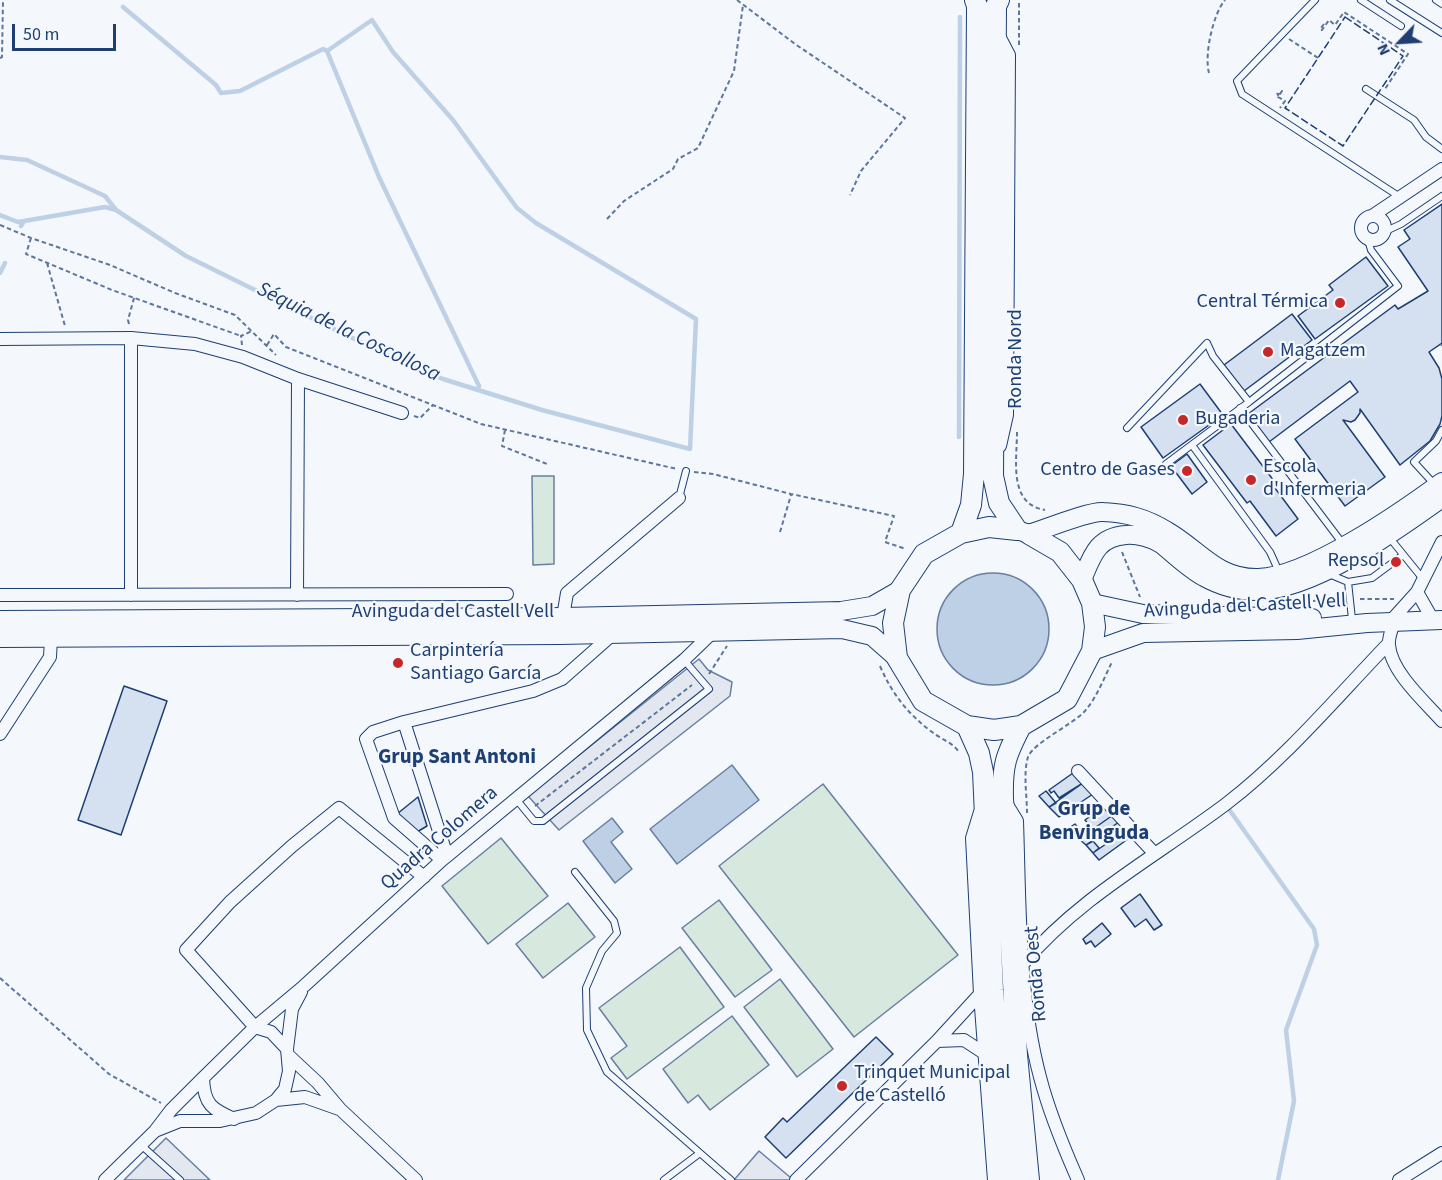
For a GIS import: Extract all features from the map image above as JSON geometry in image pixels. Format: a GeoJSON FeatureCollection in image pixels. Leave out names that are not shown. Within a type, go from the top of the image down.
{"type":"FeatureCollection","features":[{"type":"Feature","properties":{"kind":"main road"},"geometry":{"type":"LineString","coordinates":[[961,533],[971,505],[974,474],[977,17],[975,0]]}},
{"type":"Feature","properties":{"kind":"main road","name":"Ronda Nord"},"geometry":{"type":"LineString","coordinates":[[999,0],[996,6],[993,476],[999,503],[1023,532]]}},
{"type":"Feature","properties":{"kind":"main road"},"geometry":{"type":"LineString","coordinates":[[1023,532],[1100,512],[1140,516],[1169,532],[1212,566],[1234,574],[1258,578],[1280,574],[1315,561],[1440,489]]}},
{"type":"Feature","properties":{"kind":"main road"},"geometry":{"type":"LineString","coordinates":[[1082,580],[1093,553],[1101,544],[1113,536],[1134,534],[1158,542],[1203,577],[1227,587],[1256,591],[1285,588],[1322,572],[1388,536],[1440,489]]}},
{"type":"Feature","properties":{"kind":"main road"},"geometry":{"type":"LineString","coordinates":[[989,527],[1023,532],[1060,552],[1082,580],[1092,603],[1095,627],[1092,651],[1067,699],[1021,726],[994,730],[967,726],[923,701],[897,658],[893,623],[900,590],[924,555],[961,533],[989,527]]}},
{"type":"Feature","properties":{"kind":"main road","name":"Avinguda del Castell Vell"},"geometry":{"type":"LineString","coordinates":[[0,620],[563,617],[841,611],[872,606],[900,590]]}},
{"type":"Feature","properties":{"kind":"main road","name":"Avinguda del Castell Vell"},"geometry":{"type":"LineString","coordinates":[[1092,603],[1143,614],[1392,622],[1437,620]]}},
{"type":"Feature","properties":{"kind":"main road","name":"Avinguda del Castell Vell"},"geometry":{"type":"LineString","coordinates":[[1092,651],[1143,633],[1297,630],[1360,621]]}},
{"type":"Feature","properties":{"kind":"main road","name":"Avinguda del Castell Vell"},"geometry":{"type":"LineString","coordinates":[[0,638],[613,634],[842,629],[872,636],[897,658]]}},
{"type":"Feature","properties":{"kind":"main road","name":"Ronda Oest"},"geometry":{"type":"LineString","coordinates":[[967,726],[980,753],[993,799],[1029,1180]]}},
{"type":"Feature","properties":{"kind":"main road","name":"Ronda Oest"},"geometry":{"type":"LineString","coordinates":[[1009,1180],[993,990],[993,799],[1007,753],[1021,726]]}},
{"type":"Feature","properties":{"kind":"street"},"geometry":{"type":"LineString","coordinates":[[1399,199],[1382,237],[1376,241],[1368,240],[1363,236],[1361,229],[1364,220],[1442,169]]}},
{"type":"Feature","properties":{"kind":"street"},"geometry":{"type":"LineString","coordinates":[[1372,216],[1379,217],[1385,226]]}},
{"type":"Feature","properties":{"kind":"street"},"geometry":{"type":"LineString","coordinates":[[131,338],[131,595]]}},
{"type":"Feature","properties":{"kind":"street"},"geometry":{"type":"LineString","coordinates":[[0,339],[131,338],[195,344],[243,357],[297,379],[402,412]]}},
{"type":"Feature","properties":{"kind":"street"},"geometry":{"type":"LineString","coordinates":[[297,379],[297,595]]}},
{"type":"Feature","properties":{"kind":"street"},"geometry":{"type":"LineString","coordinates":[[563,617],[567,592],[679,498]]}},
{"type":"Feature","properties":{"kind":"street"},"geometry":{"type":"LineString","coordinates":[[1442,542],[1417,592],[1392,622],[1388,644],[1392,660],[1400,673],[1442,722]]}},
{"type":"Feature","properties":{"kind":"street"},"geometry":{"type":"LineString","coordinates":[[1417,592],[1437,620]]}},
{"type":"Feature","properties":{"kind":"street"},"geometry":{"type":"LineString","coordinates":[[459,594],[459,618]]}},
{"type":"Feature","properties":{"kind":"street","name":"Avinguda del Castell Vell"},"geometry":{"type":"LineString","coordinates":[[0,595],[507,594]]}},
{"type":"Feature","properties":{"kind":"street","name":"Quadra Colomera"},"geometry":{"type":"LineString","coordinates":[[105,1180],[155,1131],[171,1110],[255,1027],[304,986],[445,858],[517,801],[684,660],[713,632]]}},
{"type":"Feature","properties":{"kind":"street"},"geometry":{"type":"LineString","coordinates":[[445,858],[394,818],[366,739],[374,732],[404,722],[533,691],[562,679],[613,634]]}},
{"type":"Feature","properties":{"kind":"street"},"geometry":{"type":"LineString","coordinates":[[0,734],[50,657],[51,638]]}},
{"type":"Feature","properties":{"kind":"street"},"geometry":{"type":"LineString","coordinates":[[1023,964],[1044,940],[1091,898],[1225,804],[1268,770],[1388,644]]}},
{"type":"Feature","properties":{"kind":"street"},"geometry":{"type":"LineString","coordinates":[[404,722],[445,858]]}},
{"type":"Feature","properties":{"kind":"street"},"geometry":{"type":"LineString","coordinates":[[1078,771],[1154,853]]}},
{"type":"Feature","properties":{"kind":"street","name":"Ronda Oest"},"geometry":{"type":"LineString","coordinates":[[994,1180],[980,994],[972,838],[993,799],[1017,821],[1023,964],[1029,1023],[1040,1077],[1059,1138],[1078,1180]]}},
{"type":"Feature","properties":{"kind":"street"},"geometry":{"type":"LineString","coordinates":[[416,1180],[340,1109],[271,1032],[255,1027],[186,950],[230,902],[292,846],[339,808],[424,877]]}},
{"type":"Feature","properties":{"kind":"street"},"geometry":{"type":"LineString","coordinates":[[1022,934],[1044,940]]}},
{"type":"Feature","properties":{"kind":"street","name":"Quadra Colomera"},"geometry":{"type":"LineString","coordinates":[[155,1131],[180,1121],[234,1119],[256,1113],[276,1100],[285,1089],[289,1071],[288,1052],[292,1009],[304,986]]}},
{"type":"Feature","properties":{"kind":"street"},"geometry":{"type":"LineString","coordinates":[[796,1180],[937,1041],[980,994]]}},
{"type":"Feature","properties":{"kind":"street"},"geometry":{"type":"LineString","coordinates":[[937,1041],[964,1040],[984,1053]]}},
{"type":"Feature","properties":{"kind":"street"},"geometry":{"type":"LineString","coordinates":[[203,1078],[203,1094],[214,1110],[234,1119]]}},
{"type":"Feature","properties":{"kind":"street"},"geometry":{"type":"LineString","coordinates":[[276,1100],[305,1097],[340,1109]]}},
{"type":"Feature","properties":{"kind":"street"},"geometry":{"type":"LineString","coordinates":[[1399,1180],[1442,1153]]}},
{"type":"Feature","properties":{"kind":"lane"},"geometry":{"type":"LineString","coordinates":[[1315,0],[1237,81],[1242,94],[1399,199]]}},
{"type":"Feature","properties":{"kind":"lane"},"geometry":{"type":"LineString","coordinates":[[1361,0],[1401,26]]}},
{"type":"Feature","properties":{"kind":"lane"},"geometry":{"type":"LineString","coordinates":[[1390,0],[1442,33]]}},
{"type":"Feature","properties":{"kind":"lane"},"geometry":{"type":"LineString","coordinates":[[1436,0],[1442,4]]}},
{"type":"Feature","properties":{"kind":"lane"},"geometry":{"type":"LineString","coordinates":[[1365,89],[1414,120],[1426,137],[1442,149]]}},
{"type":"Feature","properties":{"kind":"lane"},"geometry":{"type":"LineString","coordinates":[[1385,226],[1401,224],[1442,196]]}},
{"type":"Feature","properties":{"kind":"lane"},"geometry":{"type":"LineString","coordinates":[[1166,464],[1398,286],[1371,250],[1368,240]]}},
{"type":"Feature","properties":{"kind":"lane"},"geometry":{"type":"LineString","coordinates":[[1127,428],[1207,344],[1213,356],[1248,402]]}},
{"type":"Feature","properties":{"kind":"lane"},"geometry":{"type":"LineString","coordinates":[[1240,408],[1344,546]]}},
{"type":"Feature","properties":{"kind":"lane"},"geometry":{"type":"LineString","coordinates":[[1440,489],[1414,462],[1436,441],[1442,430]]}},
{"type":"Feature","properties":{"kind":"lane"},"geometry":{"type":"LineString","coordinates":[[1192,445],[1270,552],[1280,574]]}},
{"type":"Feature","properties":{"kind":"lane"},"geometry":{"type":"LineString","coordinates":[[679,498],[686,471]]}},
{"type":"Feature","properties":{"kind":"lane"},"geometry":{"type":"LineString","coordinates":[[1388,536],[1423,579]]}},
{"type":"Feature","properties":{"kind":"lane"},"geometry":{"type":"LineString","coordinates":[[1322,572],[1348,582],[1372,578],[1403,555]]}},
{"type":"Feature","properties":{"kind":"lane"},"geometry":{"type":"LineString","coordinates":[[1348,582],[1360,621]]}},
{"type":"Feature","properties":{"kind":"lane"},"geometry":{"type":"LineString","coordinates":[[517,801],[534,821],[543,821],[709,689],[684,660]]}},
{"type":"Feature","properties":{"kind":"lane"},"geometry":{"type":"LineString","coordinates":[[574,872],[614,921],[617,933],[602,951],[586,988],[587,1030],[606,1072],[731,1180]]}},
{"type":"Feature","properties":{"kind":"lane"},"geometry":{"type":"LineString","coordinates":[[141,1145],[180,1180]]}},
{"type":"Feature","properties":{"kind":"lane"},"geometry":{"type":"LineString","coordinates":[[664,1180],[700,1153]]}},
{"type":"Feature","properties":{"kind":"lane"},"geometry":{"type":"LineString","coordinates":[[718,1180],[724,1173]]}},
{"type":"Feature","properties":{"kind":"path"},"geometry":{"type":"LineString","coordinates":[[0,58],[2,57],[3,0]]}},
{"type":"Feature","properties":{"kind":"path"},"geometry":{"type":"LineString","coordinates":[[737,0],[795,44],[905,118],[861,171],[850,195]]}},
{"type":"Feature","properties":{"kind":"path"},"geometry":{"type":"LineString","coordinates":[[1019,0],[1019,53]]}},
{"type":"Feature","properties":{"kind":"path"},"geometry":{"type":"LineString","coordinates":[[1209,73],[1206,63],[1217,9],[1225,0]]}},
{"type":"Feature","properties":{"kind":"path"},"geometry":{"type":"LineString","coordinates":[[607,219],[624,201],[673,169],[678,159],[698,148],[734,71],[743,5]]}},
{"type":"Feature","properties":{"kind":"path"},"geometry":{"type":"LineString","coordinates":[[1324,24],[1320,29],[1322,30],[1329,20],[1335,25],[1344,12],[1408,54],[1379,98]]}},
{"type":"Feature","properties":{"kind":"path"},"geometry":{"type":"LineString","coordinates":[[1282,34],[1318,58]]}},
{"type":"Feature","properties":{"kind":"path"},"geometry":{"type":"LineString","coordinates":[[1276,93],[1282,91],[1278,97],[1282,100]]}},
{"type":"Feature","properties":{"kind":"path"},"geometry":{"type":"LineString","coordinates":[[0,225],[110,265],[175,293],[235,315],[267,345],[297,379]]}},
{"type":"Feature","properties":{"kind":"path"},"geometry":{"type":"LineString","coordinates":[[31,238],[26,254],[47,263],[134,298],[241,336],[252,331]]}},
{"type":"Feature","properties":{"kind":"path"},"geometry":{"type":"LineString","coordinates":[[47,263],[68,337]]}},
{"type":"Feature","properties":{"kind":"path"},"geometry":{"type":"LineString","coordinates":[[131,338],[128,320],[134,298]]}},
{"type":"Feature","properties":{"kind":"path"},"geometry":{"type":"LineString","coordinates":[[267,345],[274,334],[286,347],[481,424],[894,516],[885,542],[924,555]]}},
{"type":"Feature","properties":{"kind":"path"},"geometry":{"type":"LineString","coordinates":[[241,336],[243,357]]}},
{"type":"Feature","properties":{"kind":"path"},"geometry":{"type":"LineString","coordinates":[[402,412],[420,418],[433,405]]}},
{"type":"Feature","properties":{"kind":"path"},"geometry":{"type":"LineString","coordinates":[[505,430],[502,446],[547,464]]}},
{"type":"Feature","properties":{"kind":"path","name":"Ronda Nord"},"geometry":{"type":"LineString","coordinates":[[1017,431],[1019,490],[1024,501],[1047,511]]}},
{"type":"Feature","properties":{"kind":"path"},"geometry":{"type":"LineString","coordinates":[[780,532],[791,494]]}},
{"type":"Feature","properties":{"kind":"path"},"geometry":{"type":"LineString","coordinates":[[1113,536],[1135,582],[1143,614]]}},
{"type":"Feature","properties":{"kind":"path"},"geometry":{"type":"LineString","coordinates":[[517,801],[524,798],[532,808],[711,672],[730,642]]}},
{"type":"Feature","properties":{"kind":"path"},"geometry":{"type":"LineString","coordinates":[[876,657],[896,698],[910,714],[956,748],[962,756]]}},
{"type":"Feature","properties":{"kind":"path"},"geometry":{"type":"LineString","coordinates":[[1027,819],[1027,770],[1028,758],[1032,749],[1067,727],[1085,710],[1113,660]]}},
{"type":"Feature","properties":{"kind":"path"},"geometry":{"type":"LineString","coordinates":[[0,978],[109,1074],[171,1110]]}},
{"type":"Feature","properties":{"kind":"shaded area"},"geometry":{"type":"Polygon","coordinates":[[[532,476],[554,476],[554,564],[533,565],[532,476]]]}},
{"type":"Feature","properties":{"kind":"shaded area"},"geometry":{"type":"Polygon","coordinates":[[[699,659],[708,670],[732,682],[730,696],[559,830],[528,796],[699,659]]]}},
{"type":"Feature","properties":{"kind":"shaded area"},"geometry":{"type":"Polygon","coordinates":[[[823,784],[958,955],[854,1037],[719,866],[823,784]]]}},
{"type":"Feature","properties":{"kind":"shaded area"},"geometry":{"type":"Polygon","coordinates":[[[501,838],[548,896],[488,944],[442,886],[501,838]]]}},
{"type":"Feature","properties":{"kind":"shaded area"},"geometry":{"type":"Polygon","coordinates":[[[719,900],[772,970],[735,997],[682,928],[719,900]]]}},
{"type":"Feature","properties":{"kind":"shaded area"},"geometry":{"type":"Polygon","coordinates":[[[568,903],[595,937],[543,978],[516,944],[568,903]]]}},
{"type":"Feature","properties":{"kind":"shaded area"},"geometry":{"type":"Polygon","coordinates":[[[680,947],[724,1007],[627,1079],[611,1058],[627,1046],[599,1008],[680,947]]]}},
{"type":"Feature","properties":{"kind":"shaded area"},"geometry":{"type":"Polygon","coordinates":[[[780,979],[833,1049],[797,1077],[744,1007],[780,979]]]}},
{"type":"Feature","properties":{"kind":"shaded area"},"geometry":{"type":"Polygon","coordinates":[[[732,1016],[769,1065],[710,1110],[698,1095],[688,1103],[663,1069],[732,1016]]]}},
{"type":"Feature","properties":{"kind":"shaded area"},"geometry":{"type":"Polygon","coordinates":[[[166,1138],[210,1180],[124,1180],[166,1138]]]}},
{"type":"Feature","properties":{"kind":"shaded area"},"geometry":{"type":"Polygon","coordinates":[[[759,1151],[791,1178],[789,1180],[734,1180],[759,1151]]]}},
{"type":"Feature","properties":{"kind":"water"},"geometry":{"type":"Polygon","coordinates":[[[993,573],[1015,577],[1033,589],[1045,607],[1049,629],[1045,651],[1033,669],[1015,681],[993,685],[971,681],[953,669],[941,651],[937,629],[941,607],[953,589],[971,577],[993,573]]]}},
{"type":"Feature","properties":{"kind":"water"},"geometry":{"type":"Polygon","coordinates":[[[732,765],[759,800],[677,864],[650,829],[732,765]]]}},
{"type":"Feature","properties":{"kind":"water"},"geometry":{"type":"Polygon","coordinates":[[[612,818],[623,832],[611,842],[632,869],[615,883],[583,841],[612,818]]]}},
{"type":"Feature","properties":{"kind":"building"},"geometry":{"type":"Polygon","coordinates":[[[1442,204],[1442,343],[1429,352],[1439,368],[1442,379],[1440,424],[1430,441],[1400,465],[1360,409],[1355,420],[1351,422],[1343,420],[1385,477],[1345,506],[1295,439],[1358,392],[1350,381],[1269,442],[1248,414],[1395,305],[1398,309],[1428,291],[1398,247],[1410,239],[1404,230],[1442,204]]]}},
{"type":"Feature","properties":{"kind":"building","name":"Central Térmica"},"geometry":{"type":"Polygon","coordinates":[[[1366,257],[1388,286],[1315,339],[1298,316],[1333,290],[1329,285],[1366,257]]]}},
{"type":"Feature","properties":{"kind":"building","name":"Magatzem"},"geometry":{"type":"Polygon","coordinates":[[[1292,314],[1312,340],[1244,391],[1224,365],[1292,314]]]}},
{"type":"Feature","properties":{"kind":"building","name":"Bugaderia"},"geometry":{"type":"Polygon","coordinates":[[[1200,384],[1223,415],[1163,458],[1141,427],[1200,384]]]}},
{"type":"Feature","properties":{"kind":"building","name":"Escola d'Infermeria"},"geometry":{"type":"Polygon","coordinates":[[[1231,424],[1271,477],[1274,482],[1272,484],[1298,519],[1276,536],[1250,501],[1247,503],[1203,445],[1231,424]]]}},
{"type":"Feature","properties":{"kind":"building","name":"Centro de Gases"},"geometry":{"type":"Polygon","coordinates":[[[1187,454],[1207,482],[1192,494],[1171,466],[1187,454]]]}},
{"type":"Feature","properties":{"kind":"building"},"geometry":{"type":"Polygon","coordinates":[[[124,686],[167,701],[121,835],[78,820],[124,686]]]}},
{"type":"Feature","properties":{"kind":"building"},"geometry":{"type":"Polygon","coordinates":[[[1073,773],[1083,783],[1059,798],[1054,791],[1051,793],[1049,790],[1073,773]]]}},
{"type":"Feature","properties":{"kind":"building"},"geometry":{"type":"Polygon","coordinates":[[[1083,783],[1093,794],[1059,817],[1049,807],[1083,783]]]}},
{"type":"Feature","properties":{"kind":"building"},"geometry":{"type":"Polygon","coordinates":[[[1046,791],[1056,803],[1049,807],[1039,796],[1046,791]]]}},
{"type":"Feature","properties":{"kind":"building"},"geometry":{"type":"Polygon","coordinates":[[[418,797],[427,826],[417,832],[397,814],[418,797]]]}},
{"type":"Feature","properties":{"kind":"building"},"geometry":{"type":"Polygon","coordinates":[[[1103,805],[1113,815],[1079,839],[1069,828],[1075,824],[1081,831],[1089,825],[1085,820],[1089,817],[1088,815],[1103,805]]]}},
{"type":"Feature","properties":{"kind":"building"},"geometry":{"type":"Polygon","coordinates":[[[1113,815],[1119,822],[1086,845],[1079,839],[1113,815]]]}},
{"type":"Feature","properties":{"kind":"building"},"geometry":{"type":"Polygon","coordinates":[[[1119,822],[1126,830],[1106,843],[1099,836],[1119,822]]]}},
{"type":"Feature","properties":{"kind":"building"},"geometry":{"type":"Polygon","coordinates":[[[1126,830],[1132,836],[1099,860],[1093,853],[1126,830]]]}},
{"type":"Feature","properties":{"kind":"building"},"geometry":{"type":"Polygon","coordinates":[[[1093,841],[1099,848],[1093,853],[1086,845],[1093,841]]]}},
{"type":"Feature","properties":{"kind":"building"},"geometry":{"type":"Polygon","coordinates":[[[1140,894],[1162,925],[1154,930],[1146,919],[1135,927],[1121,908],[1140,894]]]}},
{"type":"Feature","properties":{"kind":"building"},"geometry":{"type":"Polygon","coordinates":[[[1102,923],[1111,934],[1095,947],[1091,941],[1086,944],[1083,939],[1102,923]]]}},
{"type":"Feature","properties":{"kind":"building","name":"Trinquet Municipal de Castelló"},"geometry":{"type":"Polygon","coordinates":[[[876,1037],[893,1054],[786,1158],[765,1137],[783,1118],[787,1122],[876,1037]]]}},
{"type":"Feature","properties":{"kind":"waterway"},"geometry":{"type":"LineString","coordinates":[[21,226],[24,221],[105,207],[116,210],[186,256],[393,358],[443,379],[542,410],[690,449],[696,319],[536,223],[517,208],[453,120],[393,52],[372,20],[327,51],[323,49],[240,91],[221,93],[216,85],[123,7]]}},
{"type":"Feature","properties":{"kind":"waterway"},"geometry":{"type":"LineString","coordinates":[[959,437],[960,17]]}},
{"type":"Feature","properties":{"kind":"waterway"},"geometry":{"type":"LineString","coordinates":[[327,51],[379,177],[479,386],[478,389]]}},
{"type":"Feature","properties":{"kind":"waterway"},"geometry":{"type":"LineString","coordinates":[[0,157],[27,160],[105,196],[116,210]]}},
{"type":"Feature","properties":{"kind":"waterway"},"geometry":{"type":"LineString","coordinates":[[0,215],[18,222],[24,221]]}},
{"type":"Feature","properties":{"kind":"waterway","name":"Séquia de la Coscollosa"},"geometry":{"type":"LineString","coordinates":[[0,273],[5,263]]}},
{"type":"Feature","properties":{"kind":"waterway"},"geometry":{"type":"LineString","coordinates":[[1226,805],[1314,929],[1317,945],[1286,1030],[1294,1101],[1278,1180]]}},
{"type":"Feature","properties":{"kind":"fence"},"geometry":{"type":"LineString","coordinates":[[1345,17],[1403,56],[1343,146],[1285,108],[1345,17]]}},
{"type":"Feature","properties":{"kind":"place","name":"Central Térmica"},"geometry":{"type":"Point","coordinates":[1340,303]}},
{"type":"Feature","properties":{"kind":"place","name":"Magatzem"},"geometry":{"type":"Point","coordinates":[1268,352]}},
{"type":"Feature","properties":{"kind":"place","name":"Bugaderia"},"geometry":{"type":"Point","coordinates":[1183,420]}},
{"type":"Feature","properties":{"kind":"place","name":"Centro de Gases"},"geometry":{"type":"Point","coordinates":[1187,471]}},
{"type":"Feature","properties":{"kind":"place","name":"Escola d'Infermeria"},"geometry":{"type":"Point","coordinates":[1251,480]}},
{"type":"Feature","properties":{"kind":"place","name":"Repsol"},"geometry":{"type":"Point","coordinates":[1396,562]}},
{"type":"Feature","properties":{"kind":"place","name":"Carpintería Santiago García"},"geometry":{"type":"Point","coordinates":[398,663]}},
{"type":"Feature","properties":{"kind":"place","name":"Trinquet Municipal de Castelló"},"geometry":{"type":"Point","coordinates":[842,1086]}},
{"type":"Feature","properties":{"kind":"district","name":"Grup Sant Antoni"},"geometry":{"type":"Point","coordinates":[457,758]}},
{"type":"Feature","properties":{"kind":"district","name":"Grup de Benvinguda"},"geometry":{"type":"Point","coordinates":[1094,822]}}]}
